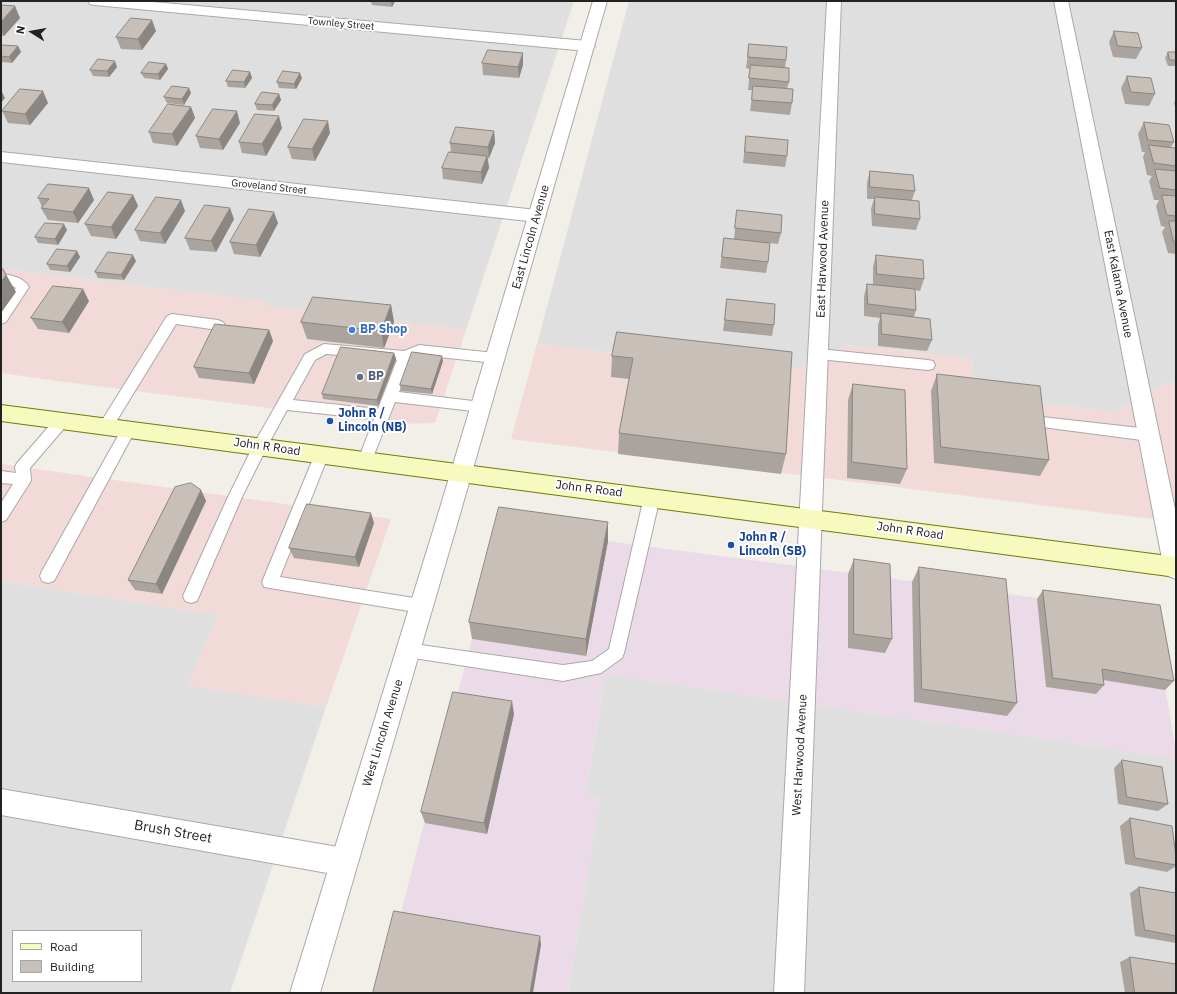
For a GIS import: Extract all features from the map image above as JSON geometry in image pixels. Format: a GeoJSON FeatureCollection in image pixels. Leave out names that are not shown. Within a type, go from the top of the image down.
{"type":"FeatureCollection","features":[{"type":"Feature","properties":{"kind":"main road","name":"John R Road"},"geometry":{"type":"LineString","coordinates":[[1,413],[652,497],[1176,568]]}},
{"type":"Feature","properties":{"kind":"street","name":"Townley Street"},"geometry":{"type":"LineString","coordinates":[[95,1],[587,46]]}},
{"type":"Feature","properties":{"kind":"street","name":"East Lincoln Avenue"},"geometry":{"type":"LineString","coordinates":[[461,473],[600,1]]}},
{"type":"Feature","properties":{"kind":"street","name":"East Harwood Avenue"},"geometry":{"type":"LineString","coordinates":[[811,518],[834,1]]}},
{"type":"Feature","properties":{"kind":"street","name":"East Kalama Avenue"},"geometry":{"type":"LineString","coordinates":[[1062,1],[1176,568]]}},
{"type":"Feature","properties":{"kind":"street","name":"Groveland Street"},"geometry":{"type":"LineString","coordinates":[[1,157],[537,216]]}},
{"type":"Feature","properties":{"kind":"street","name":"West Lincoln Avenue"},"geometry":{"type":"LineString","coordinates":[[305,993],[461,473]]}},
{"type":"Feature","properties":{"kind":"street","name":"West Harwood Avenue"},"geometry":{"type":"LineString","coordinates":[[789,993],[811,518]]}},
{"type":"Feature","properties":{"kind":"street","name":"Brush Street"},"geometry":{"type":"LineString","coordinates":[[1,802],[344,862]]}},
{"type":"Feature","properties":{"kind":"lane"},"geometry":{"type":"LineString","coordinates":[[1,278],[11,279],[23,287],[1,320]]}},
{"type":"Feature","properties":{"kind":"lane"},"geometry":{"type":"LineString","coordinates":[[106,426],[172,319],[218,325]]}},
{"type":"Feature","properties":{"kind":"lane"},"geometry":{"type":"LineString","coordinates":[[191,596],[235,497],[260,446],[310,356],[324,349],[405,356],[419,350],[495,358]]}},
{"type":"Feature","properties":{"kind":"lane"},"geometry":{"type":"LineString","coordinates":[[819,354],[928,365]]}},
{"type":"Feature","properties":{"kind":"lane"},"geometry":{"type":"LineString","coordinates":[[365,460],[405,356]]}},
{"type":"Feature","properties":{"kind":"lane"},"geometry":{"type":"LineString","coordinates":[[390,396],[481,407]]}},
{"type":"Feature","properties":{"kind":"lane"},"geometry":{"type":"LineString","coordinates":[[284,404],[382,415]]}},
{"type":"Feature","properties":{"kind":"lane"},"geometry":{"type":"LineString","coordinates":[[1,516],[24,480],[22,467],[62,421]]}},
{"type":"Feature","properties":{"kind":"lane"},"geometry":{"type":"LineString","coordinates":[[1042,422],[1149,435]]}},
{"type":"Feature","properties":{"kind":"lane"},"geometry":{"type":"LineString","coordinates":[[48,576],[128,429]]}},
{"type":"Feature","properties":{"kind":"lane"},"geometry":{"type":"LineString","coordinates":[[322,454],[270,582],[421,606]]}},
{"type":"Feature","properties":{"kind":"lane"},"geometry":{"type":"LineString","coordinates":[[1,477],[24,480]]}},
{"type":"Feature","properties":{"kind":"lane"},"geometry":{"type":"LineString","coordinates":[[407,650],[564,673],[595,668],[604,663],[616,653],[652,497]]}},
{"type":"Feature","properties":{"kind":"shaded area"},"geometry":{"type":"Polygon","coordinates":[[[1,1],[574,1],[466,330],[265,306],[266,301],[1,269],[1,1]]]}},
{"type":"Feature","properties":{"kind":"shaded area"},"geometry":{"type":"Polygon","coordinates":[[[629,1],[1176,1],[1176,383],[1168,382],[1115,412],[975,395],[972,359],[848,345],[787,373],[537,344],[629,1]]]}},
{"type":"Feature","properties":{"kind":"shaded area"},"geometry":{"type":"Polygon","coordinates":[[[1,269],[267,301],[265,306],[466,330],[435,423],[399,424],[65,382],[1,373],[1,269]]]}},
{"type":"Feature","properties":{"kind":"shaded area"},"geometry":{"type":"Polygon","coordinates":[[[537,344],[787,373],[848,345],[972,359],[975,395],[1115,412],[1168,382],[1176,383],[1176,522],[511,439],[537,344]]]}},
{"type":"Feature","properties":{"kind":"shaded area"},"geometry":{"type":"Polygon","coordinates":[[[1,464],[391,519],[326,707],[188,685],[218,615],[1,581],[1,464]]]}},
{"type":"Feature","properties":{"kind":"shaded area"},"geometry":{"type":"Polygon","coordinates":[[[501,527],[1152,613],[1176,750],[1176,758],[606,674],[585,794],[600,797],[568,993],[380,993],[501,527]]]}},
{"type":"Feature","properties":{"kind":"shaded area"},"geometry":{"type":"Polygon","coordinates":[[[1,581],[218,615],[188,685],[326,707],[230,993],[1,993],[1,581]]]}},
{"type":"Feature","properties":{"kind":"shaded area"},"geometry":{"type":"Polygon","coordinates":[[[606,674],[1176,758],[1176,993],[568,993],[600,797],[585,795],[606,674]]]}},
{"type":"Feature","properties":{"kind":"building"},"geometry":{"type":"Polygon","coordinates":[[[1,5],[15,6],[1,22],[1,5]]]}},
{"type":"Feature","properties":{"kind":"building"},"geometry":{"type":"Polygon","coordinates":[[[131,18],[152,20],[138,39],[116,37],[131,18]]]}},
{"type":"Feature","properties":{"kind":"building"},"geometry":{"type":"Polygon","coordinates":[[[1114,31],[1138,33],[1142,48],[1118,46],[1114,31]]]}},
{"type":"Feature","properties":{"kind":"building"},"geometry":{"type":"Polygon","coordinates":[[[749,44],[787,47],[786,60],[748,57],[749,44]]]}},
{"type":"Feature","properties":{"kind":"building"},"geometry":{"type":"Polygon","coordinates":[[[2,45],[18,46],[9,57],[1,56],[2,45]]]}},
{"type":"Feature","properties":{"kind":"building"},"geometry":{"type":"Polygon","coordinates":[[[488,50],[523,53],[518,67],[482,63],[488,50]]]}},
{"type":"Feature","properties":{"kind":"building"},"geometry":{"type":"Polygon","coordinates":[[[1168,52],[1176,52],[1176,60],[1170,60],[1168,52]]]}},
{"type":"Feature","properties":{"kind":"building"},"geometry":{"type":"Polygon","coordinates":[[[98,59],[115,61],[107,71],[90,70],[98,59]]]}},
{"type":"Feature","properties":{"kind":"building"},"geometry":{"type":"Polygon","coordinates":[[[149,62],[166,64],[158,74],[141,73],[149,62]]]}},
{"type":"Feature","properties":{"kind":"building"},"geometry":{"type":"Polygon","coordinates":[[[751,65],[789,68],[789,82],[749,78],[751,65]]]}},
{"type":"Feature","properties":{"kind":"building"},"geometry":{"type":"Polygon","coordinates":[[[233,70],[250,72],[244,82],[226,81],[233,70]]]}},
{"type":"Feature","properties":{"kind":"building"},"geometry":{"type":"Polygon","coordinates":[[[283,71],[300,73],[294,84],[277,82],[283,71]]]}},
{"type":"Feature","properties":{"kind":"building"},"geometry":{"type":"Polygon","coordinates":[[[1127,76],[1151,78],[1155,94],[1131,92],[1127,76]]]}},
{"type":"Feature","properties":{"kind":"building"},"geometry":{"type":"Polygon","coordinates":[[[172,86],[189,88],[182,99],[164,97],[172,86]]]}},
{"type":"Feature","properties":{"kind":"building"},"geometry":{"type":"Polygon","coordinates":[[[753,86],[793,89],[792,103],[752,100],[753,86]]]}},
{"type":"Feature","properties":{"kind":"building"},"geometry":{"type":"Polygon","coordinates":[[[20,89],[43,91],[25,114],[2,111],[20,89]]]}},
{"type":"Feature","properties":{"kind":"building"},"geometry":{"type":"Polygon","coordinates":[[[262,92],[279,94],[272,105],[255,104],[262,92]]]}},
{"type":"Feature","properties":{"kind":"building"},"geometry":{"type":"Polygon","coordinates":[[[168,104],[191,107],[172,134],[149,132],[168,104]]]}},
{"type":"Feature","properties":{"kind":"building"},"geometry":{"type":"Polygon","coordinates":[[[213,109],[237,111],[219,139],[196,136],[213,109]]]}},
{"type":"Feature","properties":{"kind":"building"},"geometry":{"type":"Polygon","coordinates":[[[255,114],[279,116],[262,144],[239,142],[255,114]]]}},
{"type":"Feature","properties":{"kind":"building"},"geometry":{"type":"Polygon","coordinates":[[[304,119],[328,121],[312,149],[288,147],[304,119]]]}},
{"type":"Feature","properties":{"kind":"building"},"geometry":{"type":"Polygon","coordinates":[[[1144,122],[1169,125],[1174,142],[1148,140],[1144,122]]]}},
{"type":"Feature","properties":{"kind":"building"},"geometry":{"type":"Polygon","coordinates":[[[456,127],[494,131],[488,147],[450,143],[456,127]]]}},
{"type":"Feature","properties":{"kind":"building"},"geometry":{"type":"Polygon","coordinates":[[[746,136],[788,140],[787,156],[745,152],[746,136]]]}},
{"type":"Feature","properties":{"kind":"building"},"geometry":{"type":"Polygon","coordinates":[[[1149,145],[1175,148],[1176,166],[1154,163],[1149,145]]]}},
{"type":"Feature","properties":{"kind":"building"},"geometry":{"type":"Polygon","coordinates":[[[449,152],[487,156],[481,172],[442,168],[449,152]]]}},
{"type":"Feature","properties":{"kind":"building"},"geometry":{"type":"Polygon","coordinates":[[[1155,169],[1176,171],[1176,190],[1160,188],[1155,169]]]}},
{"type":"Feature","properties":{"kind":"building"},"geometry":{"type":"Polygon","coordinates":[[[870,171],[913,175],[915,191],[870,187],[870,171]]]}},
{"type":"Feature","properties":{"kind":"building"},"geometry":{"type":"Polygon","coordinates":[[[48,184],[89,188],[73,212],[41,208],[49,199],[38,198],[48,184]]]}},
{"type":"Feature","properties":{"kind":"building"},"geometry":{"type":"Polygon","coordinates":[[[108,192],[133,195],[111,227],[85,224],[108,192]]]}},
{"type":"Feature","properties":{"kind":"building"},"geometry":{"type":"Polygon","coordinates":[[[1162,195],[1176,196],[1176,216],[1167,215],[1162,195]]]}},
{"type":"Feature","properties":{"kind":"building"},"geometry":{"type":"Polygon","coordinates":[[[156,197],[181,200],[160,233],[135,230],[156,197]]]}},
{"type":"Feature","properties":{"kind":"building"},"geometry":{"type":"Polygon","coordinates":[[[875,197],[919,201],[920,219],[875,214],[875,197]]]}},
{"type":"Feature","properties":{"kind":"building"},"geometry":{"type":"Polygon","coordinates":[[[205,205],[230,208],[211,241],[185,238],[205,205]]]}},
{"type":"Feature","properties":{"kind":"building"},"geometry":{"type":"Polygon","coordinates":[[[249,209],[274,212],[256,245],[230,242],[249,209]]]}},
{"type":"Feature","properties":{"kind":"building"},"geometry":{"type":"Polygon","coordinates":[[[737,210],[782,215],[781,233],[735,228],[737,210]]]}},
{"type":"Feature","properties":{"kind":"building"},"geometry":{"type":"Polygon","coordinates":[[[1169,221],[1176,221],[1176,242],[1174,242],[1169,221]]]}},
{"type":"Feature","properties":{"kind":"building"},"geometry":{"type":"Polygon","coordinates":[[[45,223],[64,224],[55,239],[35,237],[45,223]]]}},
{"type":"Feature","properties":{"kind":"building"},"geometry":{"type":"Polygon","coordinates":[[[724,238],[770,243],[768,262],[722,257],[724,238]]]}},
{"type":"Feature","properties":{"kind":"building"},"geometry":{"type":"Polygon","coordinates":[[[57,249],[77,251],[67,266],[47,264],[57,249]]]}},
{"type":"Feature","properties":{"kind":"building"},"geometry":{"type":"Polygon","coordinates":[[[108,252],[133,255],[121,275],[95,272],[108,252]]]}},
{"type":"Feature","properties":{"kind":"building"},"geometry":{"type":"Polygon","coordinates":[[[876,255],[923,260],[924,279],[877,274],[876,255]]]}},
{"type":"Feature","properties":{"kind":"building"},"geometry":{"type":"Polygon","coordinates":[[[1,269],[3,269],[6,275],[1,282],[1,269]]]}},
{"type":"Feature","properties":{"kind":"building"},"geometry":{"type":"Polygon","coordinates":[[[867,284],[915,289],[916,310],[868,304],[867,284]]]}},
{"type":"Feature","properties":{"kind":"building"},"geometry":{"type":"Polygon","coordinates":[[[53,286],[83,289],[62,322],[31,318],[53,286]]]}},
{"type":"Feature","properties":{"kind":"building"},"geometry":{"type":"Polygon","coordinates":[[[313,297],[391,305],[381,331],[301,322],[313,297]]]}},
{"type":"Feature","properties":{"kind":"building"},"geometry":{"type":"Polygon","coordinates":[[[727,299],[775,304],[774,325],[725,320],[727,299]]]}},
{"type":"Feature","properties":{"kind":"building"},"geometry":{"type":"Polygon","coordinates":[[[881,313],[930,319],[932,340],[882,334],[881,313]]]}},
{"type":"Feature","properties":{"kind":"building"},"geometry":{"type":"Polygon","coordinates":[[[215,324],[269,330],[249,373],[194,367],[215,324]]]}},
{"type":"Feature","properties":{"kind":"building"},"geometry":{"type":"Polygon","coordinates":[[[617,332],[792,352],[786,454],[619,433],[633,358],[612,356],[617,332]]]}},
{"type":"Feature","properties":{"kind":"building"},"geometry":{"type":"Polygon","coordinates":[[[341,347],[394,353],[377,400],[322,394],[341,347]]]}},
{"type":"Feature","properties":{"kind":"building"},"geometry":{"type":"Polygon","coordinates":[[[412,352],[442,356],[431,389],[400,385],[412,352]]]}},
{"type":"Feature","properties":{"kind":"building"},"geometry":{"type":"Polygon","coordinates":[[[937,374],[1040,386],[1049,460],[941,447],[937,374]]]}},
{"type":"Feature","properties":{"kind":"building"},"geometry":{"type":"Polygon","coordinates":[[[853,384],[905,390],[907,469],[852,462],[853,384]]]}},
{"type":"Feature","properties":{"kind":"building"},"geometry":{"type":"Polygon","coordinates":[[[191,483],[201,490],[156,584],[128,580],[175,487],[191,483]]]}},
{"type":"Feature","properties":{"kind":"building"},"geometry":{"type":"Polygon","coordinates":[[[307,504],[371,513],[355,557],[289,548],[307,504]]]}},
{"type":"Feature","properties":{"kind":"building"},"geometry":{"type":"Polygon","coordinates":[[[499,507],[608,522],[586,639],[469,622],[499,507]]]}},
{"type":"Feature","properties":{"kind":"building"},"geometry":{"type":"Polygon","coordinates":[[[854,559],[890,564],[892,639],[854,634],[854,559]]]}},
{"type":"Feature","properties":{"kind":"building"},"geometry":{"type":"Polygon","coordinates":[[[919,567],[1006,579],[1017,703],[922,689],[919,567]]]}},
{"type":"Feature","properties":{"kind":"building"},"geometry":{"type":"Polygon","coordinates":[[[1043,590],[1160,605],[1174,681],[1102,669],[1104,685],[1053,678],[1043,590]]]}},
{"type":"Feature","properties":{"kind":"building"},"geometry":{"type":"Polygon","coordinates":[[[453,692],[512,701],[484,823],[421,812],[453,692]]]}},
{"type":"Feature","properties":{"kind":"building"},"geometry":{"type":"Polygon","coordinates":[[[1122,760],[1162,767],[1168,804],[1127,797],[1122,760]]]}},
{"type":"Feature","properties":{"kind":"building"},"geometry":{"type":"Polygon","coordinates":[[[1130,818],[1172,826],[1176,865],[1135,858],[1130,818]]]}},
{"type":"Feature","properties":{"kind":"building"},"geometry":{"type":"Polygon","coordinates":[[[1139,887],[1176,893],[1176,936],[1145,930],[1139,887]]]}},
{"type":"Feature","properties":{"kind":"building"},"geometry":{"type":"Polygon","coordinates":[[[394,911],[540,936],[530,993],[373,993],[394,911]]]}},
{"type":"Feature","properties":{"kind":"building"},"geometry":{"type":"Polygon","coordinates":[[[1130,957],[1176,964],[1176,993],[1135,993],[1130,957]]]}},
{"type":"Feature","properties":{"kind":"place","name":"BP Shop"},"geometry":{"type":"Point","coordinates":[352,330]}},
{"type":"Feature","properties":{"kind":"place","name":"BP"},"geometry":{"type":"Point","coordinates":[360,377]}},
{"type":"Feature","properties":{"kind":"place","name":"John R / Lincoln (NB)"},"geometry":{"type":"Point","coordinates":[330,421]}},
{"type":"Feature","properties":{"kind":"place","name":"John R / Lincoln (SB)"},"geometry":{"type":"Point","coordinates":[731,545]}}]}
